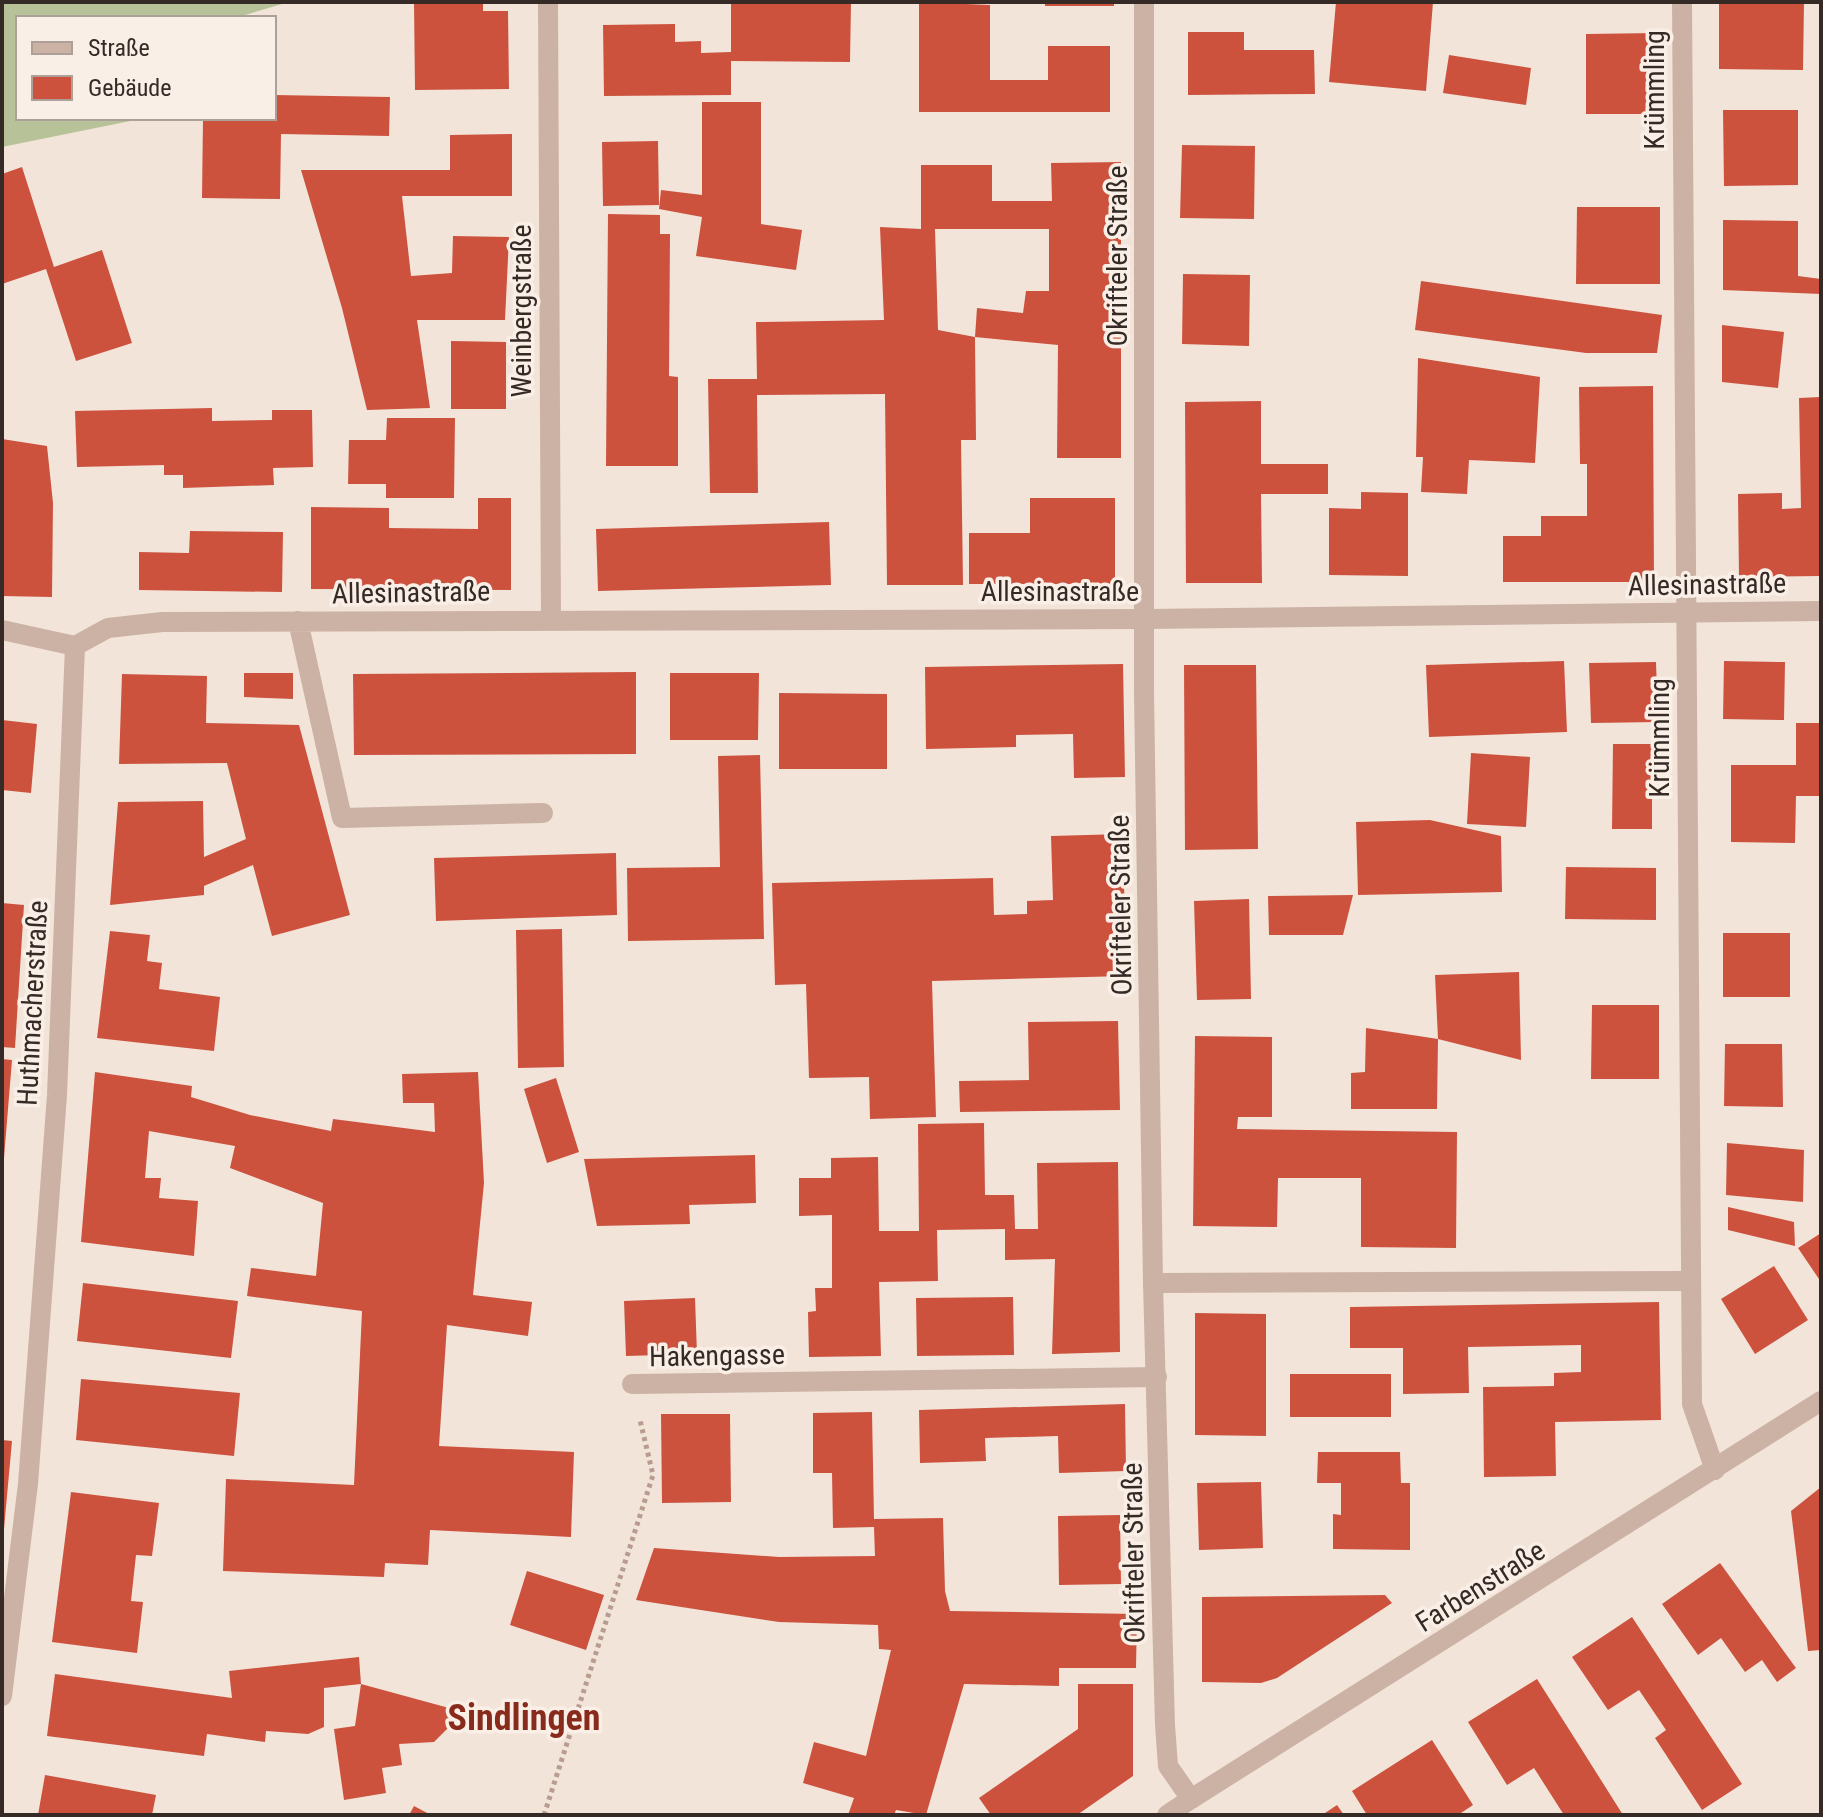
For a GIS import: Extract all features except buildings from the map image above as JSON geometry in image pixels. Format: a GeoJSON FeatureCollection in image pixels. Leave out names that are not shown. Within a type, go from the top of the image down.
{"type":"FeatureCollection","features":[{"type":"Feature","properties":{"kind":"street","name":"Weinbergstraße"},"geometry":{"type":"LineString","coordinates":[[548,2],[551,619]]}},
{"type":"Feature","properties":{"kind":"street","name":"Okrifteler Straße"},"geometry":{"type":"LineString","coordinates":[[1144,2],[1153,1283],[1168,1766],[1191,1799]]}},
{"type":"Feature","properties":{"kind":"street","name":"Krümmling"},"geometry":{"type":"LineString","coordinates":[[1682,2],[1692,1404],[1715,1470]]}},
{"type":"Feature","properties":{"kind":"street","name":"Allesinastraße"},"geometry":{"type":"LineString","coordinates":[[75,646],[108,628],[162,622],[1146,619],[1821,611]]}},
{"type":"Feature","properties":{"kind":"street","name":"Allesinastraße"},"geometry":{"type":"LineString","coordinates":[[298,621],[342,818],[543,813]]}},
{"type":"Feature","properties":{"kind":"street"},"geometry":{"type":"LineString","coordinates":[[2,630],[75,646]]}},
{"type":"Feature","properties":{"kind":"street","name":"Huthmacherstraße"},"geometry":{"type":"LineString","coordinates":[[2,1696],[28,1484],[57,1095],[75,646]]}},
{"type":"Feature","properties":{"kind":"street"},"geometry":{"type":"LineString","coordinates":[[1153,1283],[1691,1281]]}},
{"type":"Feature","properties":{"kind":"street","name":"Hakengasse"},"geometry":{"type":"LineString","coordinates":[[632,1384],[1157,1377]]}},
{"type":"Feature","properties":{"kind":"street","name":"Farbenstraße"},"geometry":{"type":"LineString","coordinates":[[1167,1815],[1821,1401]]}},
{"type":"Feature","properties":{"kind":"path","name":"Hakengasse"},"geometry":{"type":"LineString","coordinates":[[544,1815],[653,1475],[632,1384]]}},
{"type":"Feature","properties":{"kind":"green space"},"geometry":{"type":"Polygon","coordinates":[[[2,2],[289,2],[242,16],[16,16],[16,120],[135,120],[2,147],[2,2]]]}},
{"type":"Feature","properties":{"kind":"district","name":"Sindlingen"},"geometry":{"type":"Point","coordinates":[524,1717]}}]}
